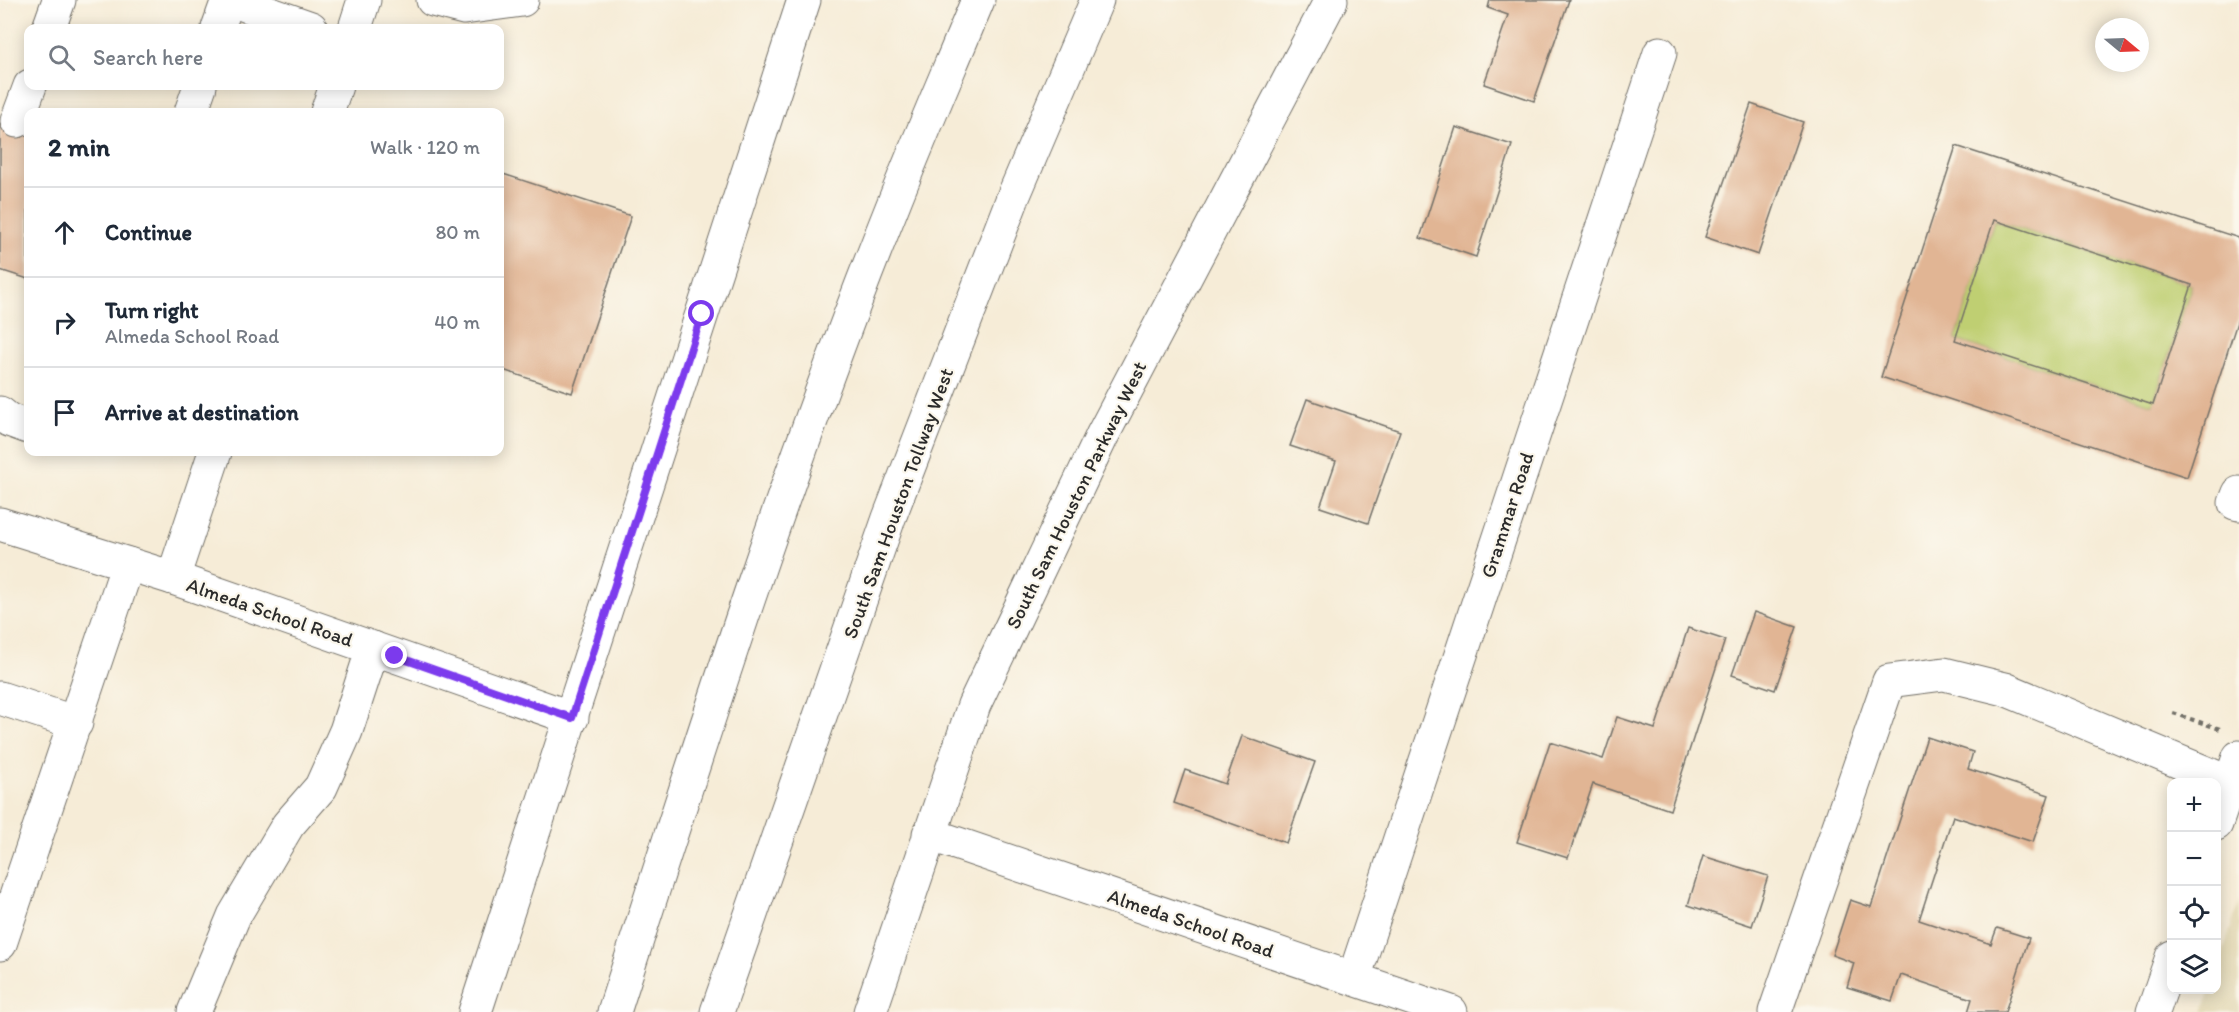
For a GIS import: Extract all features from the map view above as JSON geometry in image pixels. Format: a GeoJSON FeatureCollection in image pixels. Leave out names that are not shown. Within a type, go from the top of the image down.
{"type":"FeatureCollection","features":[{"type":"Feature","properties":{"kind":"main road"},"geometry":{"type":"LineString","coordinates":[[50,24],[59,0]]}},
{"type":"Feature","properties":{"kind":"main road"},"geometry":{"type":"LineString","coordinates":[[220,24],[229,0],[299,24]]}},
{"type":"Feature","properties":{"kind":"main road"},"geometry":{"type":"LineString","coordinates":[[356,24],[364,0]]}},
{"type":"Feature","properties":{"kind":"main road"},"geometry":{"type":"LineString","coordinates":[[433,0],[464,8],[522,0]]}},
{"type":"Feature","properties":{"kind":"main road"},"geometry":{"type":"LineString","coordinates":[[475,1012],[804,0]]}},
{"type":"Feature","properties":{"kind":"main road"},"geometry":{"type":"LineString","coordinates":[[614,1012],[718,688],[797,460],[891,211],[978,0]]}},
{"type":"Feature","properties":{"kind":"main road","name":"South Sam Houston Tollway West"},"geometry":{"type":"LineString","coordinates":[[717,1012],[897,496],[1014,195],[1097,0]]}},
{"type":"Feature","properties":{"kind":"main road","name":"South Sam Houston Parkway West"},"geometry":{"type":"LineString","coordinates":[[870,1012],[974,705],[1092,458],[1331,0]]}},
{"type":"Feature","properties":{"kind":"main road","name":"Grammar Road"},"geometry":{"type":"LineString","coordinates":[[1354,978],[1660,53]]}},
{"type":"Feature","properties":{"kind":"main road"},"geometry":{"type":"LineString","coordinates":[[17,122],[29,90]]}},
{"type":"Feature","properties":{"kind":"main road"},"geometry":{"type":"LineString","coordinates":[[192,108],[199,90]]}},
{"type":"Feature","properties":{"kind":"main road"},"geometry":{"type":"LineString","coordinates":[[328,108],[335,90]]}},
{"type":"Feature","properties":{"kind":"main road"},"geometry":{"type":"LineString","coordinates":[[0,413],[24,426]]}},
{"type":"Feature","properties":{"kind":"main road"},"geometry":{"type":"LineString","coordinates":[[173,578],[214,456]]}},
{"type":"Feature","properties":{"kind":"main road"},"geometry":{"type":"LineString","coordinates":[[2239,493],[2235,503],[2239,504]]}},
{"type":"Feature","properties":{"kind":"main road","name":"Almeda School Road"},"geometry":{"type":"LineString","coordinates":[[0,524],[173,578],[572,718]]}},
{"type":"Feature","properties":{"kind":"main road"},"geometry":{"type":"LineString","coordinates":[[0,944],[128,564]]}},
{"type":"Feature","properties":{"kind":"main road"},"geometry":{"type":"LineString","coordinates":[[194,1012],[234,916],[288,825],[321,787],[346,731],[373,648]]}},
{"type":"Feature","properties":{"kind":"main road"},"geometry":{"type":"LineString","coordinates":[[1775,1012],[1889,681],[1944,674],[2005,689],[2231,757],[2221,805]]}},
{"type":"Feature","properties":{"kind":"main road"},"geometry":{"type":"LineString","coordinates":[[0,698],[76,723]]}},
{"type":"Feature","properties":{"kind":"main road"},"geometry":{"type":"LineString","coordinates":[[731,1012],[820,720]]}},
{"type":"Feature","properties":{"kind":"main road","name":"Almeda School Road"},"geometry":{"type":"LineString","coordinates":[[929,834],[1354,978],[1405,1005],[1451,1012]]}},
{"type":"Feature","properties":{"kind":"main road"},"geometry":{"type":"LineString","coordinates":[[2153,1012],[2167,971]]}},
{"type":"Feature","properties":{"kind":"path"},"geometry":{"type":"LineString","coordinates":[[2173,713],[2231,757]]}},
{"type":"Feature","properties":{"kind":"shaded area"},"geometry":{"type":"Polygon","coordinates":[[[2239,902],[2239,1012],[2203,1012],[2209,994],[2221,994],[2221,958],[2239,902]]]}},
{"type":"Feature","properties":{"kind":"green space"},"geometry":{"type":"Polygon","coordinates":[[[1994,220],[2192,285],[2153,405],[1955,340],[1994,220]]]}},
{"type":"Feature","properties":{"kind":"building"},"geometry":{"type":"Polygon","coordinates":[[[1490,0],[1569,0],[1534,101],[1484,84],[1508,15],[1488,8],[1490,0]]]}},
{"type":"Feature","properties":{"kind":"building"},"geometry":{"type":"Polygon","coordinates":[[[1751,104],[1803,122],[1758,255],[1705,237],[1751,104]]]}},
{"type":"Feature","properties":{"kind":"building"},"geometry":{"type":"Polygon","coordinates":[[[0,123],[24,131],[24,278],[0,270],[0,123]]]}},
{"type":"Feature","properties":{"kind":"building"},"geometry":{"type":"Polygon","coordinates":[[[1456,127],[1512,145],[1476,257],[1420,238],[1456,127]]]}},
{"type":"Feature","properties":{"kind":"building"},"geometry":{"type":"Polygon","coordinates":[[[1956,146],[2239,238],[2239,316],[2187,477],[1881,377],[1956,146]],[[1994,220],[1955,340],[2153,405],[2192,285],[1994,220]]]}},
{"type":"Feature","properties":{"kind":"building"},"geometry":{"type":"Polygon","coordinates":[[[504,174],[631,216],[572,393],[504,370],[504,174]]]}},
{"type":"Feature","properties":{"kind":"building"},"geometry":{"type":"Polygon","coordinates":[[[1307,399],[1400,431],[1368,523],[1320,507],[1336,461],[1290,446],[1307,399]]]}},
{"type":"Feature","properties":{"kind":"building"},"geometry":{"type":"Polygon","coordinates":[[[1754,612],[1797,627],[1775,690],[1732,675],[1754,612]]]}},
{"type":"Feature","properties":{"kind":"building"},"geometry":{"type":"Polygon","coordinates":[[[1688,628],[1725,640],[1670,810],[1593,784],[1568,858],[1517,842],[1550,742],[1603,759],[1617,717],[1655,729],[1688,628]]]}},
{"type":"Feature","properties":{"kind":"building"},"geometry":{"type":"Polygon","coordinates":[[[1242,736],[1315,762],[1286,843],[1174,803],[1185,770],[1225,784],[1242,736]]]}},
{"type":"Feature","properties":{"kind":"building"},"geometry":{"type":"Polygon","coordinates":[[[1927,737],[1973,752],[1968,769],[2049,795],[2033,842],[1953,816],[1919,920],[1991,944],[1997,928],[2029,938],[2005,1012],[1968,1012],[1972,999],[1901,975],[1892,1001],[1847,987],[1854,963],[1832,955],[1850,900],[1871,907],[1927,737]]]}},
{"type":"Feature","properties":{"kind":"building"},"geometry":{"type":"Polygon","coordinates":[[[1703,856],[1768,876],[1752,926],[1688,905],[1703,856]]]}},
{"type":"Feature","properties":{"kind":"route"},"geometry":{"type":"LineString","coordinates":[[395,656],[572,718],[702,314]]}}]}
